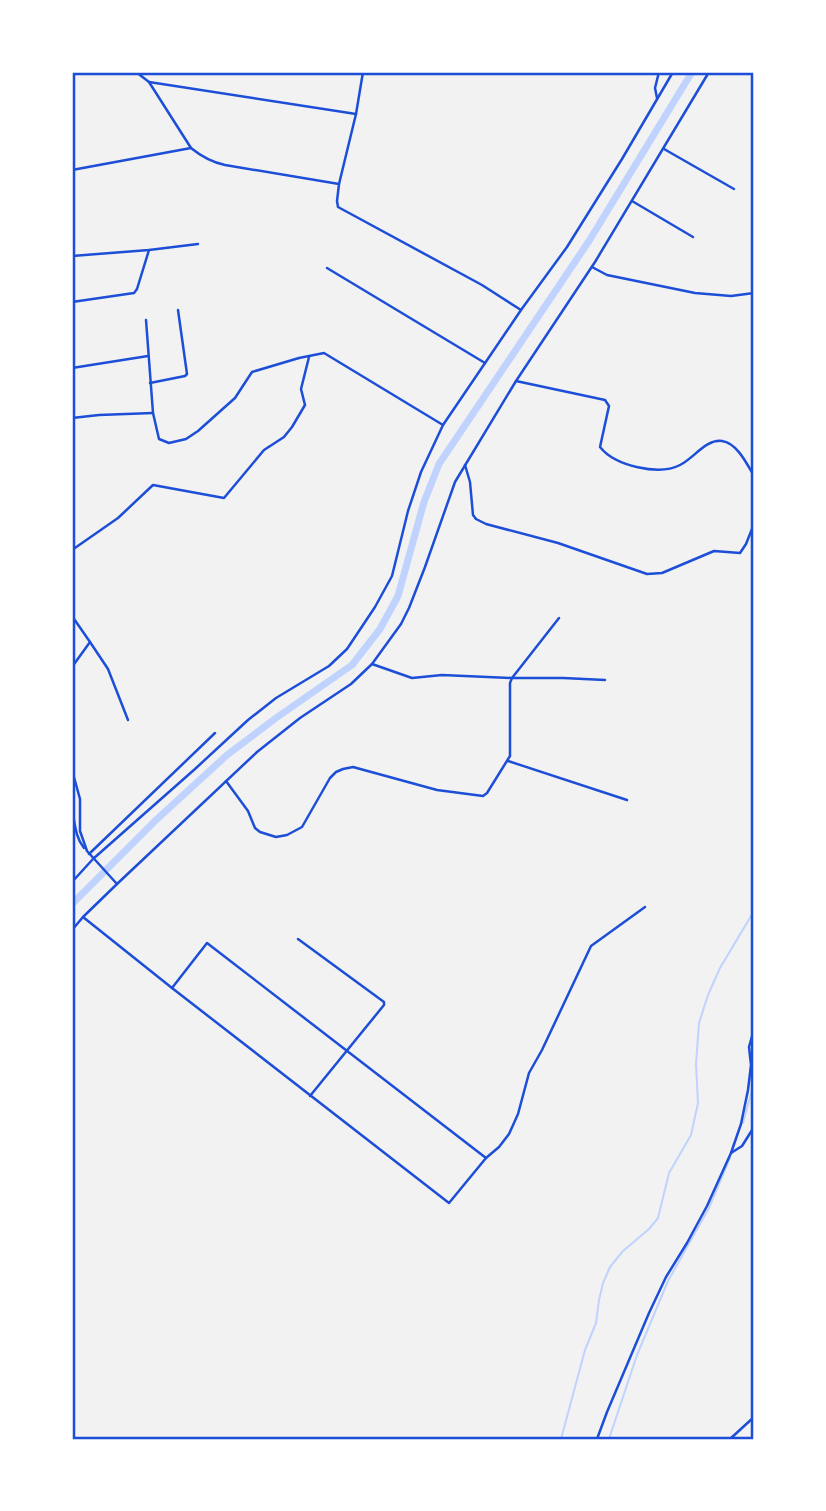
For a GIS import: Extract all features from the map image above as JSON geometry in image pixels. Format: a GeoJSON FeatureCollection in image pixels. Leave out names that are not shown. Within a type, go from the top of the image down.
{"type":"FeatureCollection","features":[{"type":"Feature","properties":{"kind":"street"},"geometry":{"type":"LineString","coordinates":[[136,72],[149,82],[191,148],[210,161],[339,184]]}},
{"type":"Feature","properties":{"kind":"street"},"geometry":{"type":"LineString","coordinates":[[363,72],[339,184],[338,207],[482,285],[521,310]]}},
{"type":"Feature","properties":{"kind":"street"},"geometry":{"type":"LineString","coordinates":[[657,98],[655,88],[659,72]]}},
{"type":"Feature","properties":{"kind":"street"},"geometry":{"type":"LineString","coordinates":[[72,882],[93,859],[248,720],[276,698],[329,666],[347,649],[392,576],[421,472],[443,425],[574,236],[673,72]]}},
{"type":"Feature","properties":{"kind":"street"},"geometry":{"type":"LineString","coordinates":[[72,930],[257,752],[300,718],[351,684],[372,664],[401,624],[409,608],[455,482],[516,381],[592,267],[709,72]]}},
{"type":"Feature","properties":{"kind":"street"},"geometry":{"type":"LineString","coordinates":[[149,82],[356,114]]}},
{"type":"Feature","properties":{"kind":"street"},"geometry":{"type":"LineString","coordinates":[[72,170],[191,148]]}},
{"type":"Feature","properties":{"kind":"street"},"geometry":{"type":"LineString","coordinates":[[664,149],[734,189]]}},
{"type":"Feature","properties":{"kind":"street"},"geometry":{"type":"LineString","coordinates":[[632,201],[692,237]]}},
{"type":"Feature","properties":{"kind":"street"},"geometry":{"type":"LineString","coordinates":[[72,256],[198,244]]}},
{"type":"Feature","properties":{"kind":"street"},"geometry":{"type":"LineString","coordinates":[[72,302],[134,293],[149,250]]}},
{"type":"Feature","properties":{"kind":"street"},"geometry":{"type":"LineString","coordinates":[[592,267],[607,275],[695,293],[731,296],[754,293]]}},
{"type":"Feature","properties":{"kind":"street"},"geometry":{"type":"LineString","coordinates":[[327,268],[485,363]]}},
{"type":"Feature","properties":{"kind":"street"},"geometry":{"type":"LineString","coordinates":[[150,383],[187,374],[178,310]]}},
{"type":"Feature","properties":{"kind":"street"},"geometry":{"type":"LineString","coordinates":[[146,320],[153,413],[159,439],[169,443],[186,439],[198,431],[235,398],[253,372],[324,354],[443,425]]}},
{"type":"Feature","properties":{"kind":"street"},"geometry":{"type":"LineString","coordinates":[[72,368],[150,356]]}},
{"type":"Feature","properties":{"kind":"street"},"geometry":{"type":"LineString","coordinates":[[72,551],[118,518],[153,485],[224,498],[264,450],[292,427],[305,405],[301,389],[310,356]]}},
{"type":"Feature","properties":{"kind":"street"},"geometry":{"type":"LineString","coordinates":[[516,381],[605,400],[609,406],[600,447],[609,456],[623,462],[656,470],[671,468],[679,466],[709,444],[718,441],[733,446],[754,476]]}},
{"type":"Feature","properties":{"kind":"street"},"geometry":{"type":"LineString","coordinates":[[72,418],[153,413]]}},
{"type":"Feature","properties":{"kind":"street"},"geometry":{"type":"LineString","coordinates":[[465,465],[470,482],[473,515],[476,519],[558,543],[647,574],[662,573],[714,551],[740,553],[754,524]]}},
{"type":"Feature","properties":{"kind":"street"},"geometry":{"type":"LineString","coordinates":[[72,616],[108,669],[128,720]]}},
{"type":"Feature","properties":{"kind":"street"},"geometry":{"type":"LineString","coordinates":[[226,781],[248,811],[255,828],[276,837],[288,835],[302,827],[336,772],[353,767],[437,790],[483,796],[508,761],[512,678],[559,618]]}},
{"type":"Feature","properties":{"kind":"street"},"geometry":{"type":"LineString","coordinates":[[72,667],[90,642]]}},
{"type":"Feature","properties":{"kind":"street"},"geometry":{"type":"LineString","coordinates":[[372,664],[412,678],[442,675],[605,681]]}},
{"type":"Feature","properties":{"kind":"street"},"geometry":{"type":"LineString","coordinates":[[88,852],[215,733]]}},
{"type":"Feature","properties":{"kind":"street"},"geometry":{"type":"LineString","coordinates":[[508,761],[627,800]]}},
{"type":"Feature","properties":{"kind":"street"},"geometry":{"type":"LineString","coordinates":[[72,771],[79,799],[80,831],[88,852]]}},
{"type":"Feature","properties":{"kind":"street"},"geometry":{"type":"LineString","coordinates":[[72,809],[75,830],[81,845],[117,884]]}},
{"type":"Feature","properties":{"kind":"street"},"geometry":{"type":"LineString","coordinates":[[83,917],[449,1203],[509,1134],[518,1114],[529,1073],[591,946],[645,907]]}},
{"type":"Feature","properties":{"kind":"street"},"geometry":{"type":"LineString","coordinates":[[298,939],[384,1002],[310,1096]]}},
{"type":"Feature","properties":{"kind":"street"},"geometry":{"type":"LineString","coordinates":[[172,988],[207,943],[486,1158]]}},
{"type":"Feature","properties":{"kind":"street"},"geometry":{"type":"LineString","coordinates":[[597,1439],[649,1313],[666,1277],[707,1206],[731,1153],[748,1090],[751,1065],[749,1047],[754,1029]]}},
{"type":"Feature","properties":{"kind":"street"},"geometry":{"type":"LineString","coordinates":[[731,1153],[742,1146],[754,1127]]}},
{"type":"Feature","properties":{"kind":"street"},"geometry":{"type":"LineString","coordinates":[[730,1439],[754,1416]]}},
{"type":"Feature","properties":{"kind":"waterway"},"geometry":{"type":"LineString","coordinates":[[72,904],[156,820],[227,755],[352,665],[380,629],[398,596],[424,502],[439,464],[589,241],[692,72]]}},
{"type":"Feature","properties":{"kind":"waterway"},"geometry":{"type":"LineString","coordinates":[[561,1439],[585,1350],[596,1323],[603,1283],[610,1267],[623,1251],[658,1218],[669,1173],[691,1135],[698,1103],[696,1064],[699,1023],[720,968],[754,911]]}},
{"type":"Feature","properties":{"kind":"waterway"},"geometry":{"type":"LineString","coordinates":[[743,1123],[754,1083]]}},
{"type":"Feature","properties":{"kind":"waterway"},"geometry":{"type":"LineString","coordinates":[[609,1439],[637,1355],[668,1281],[709,1208],[730,1158]]}}]}
